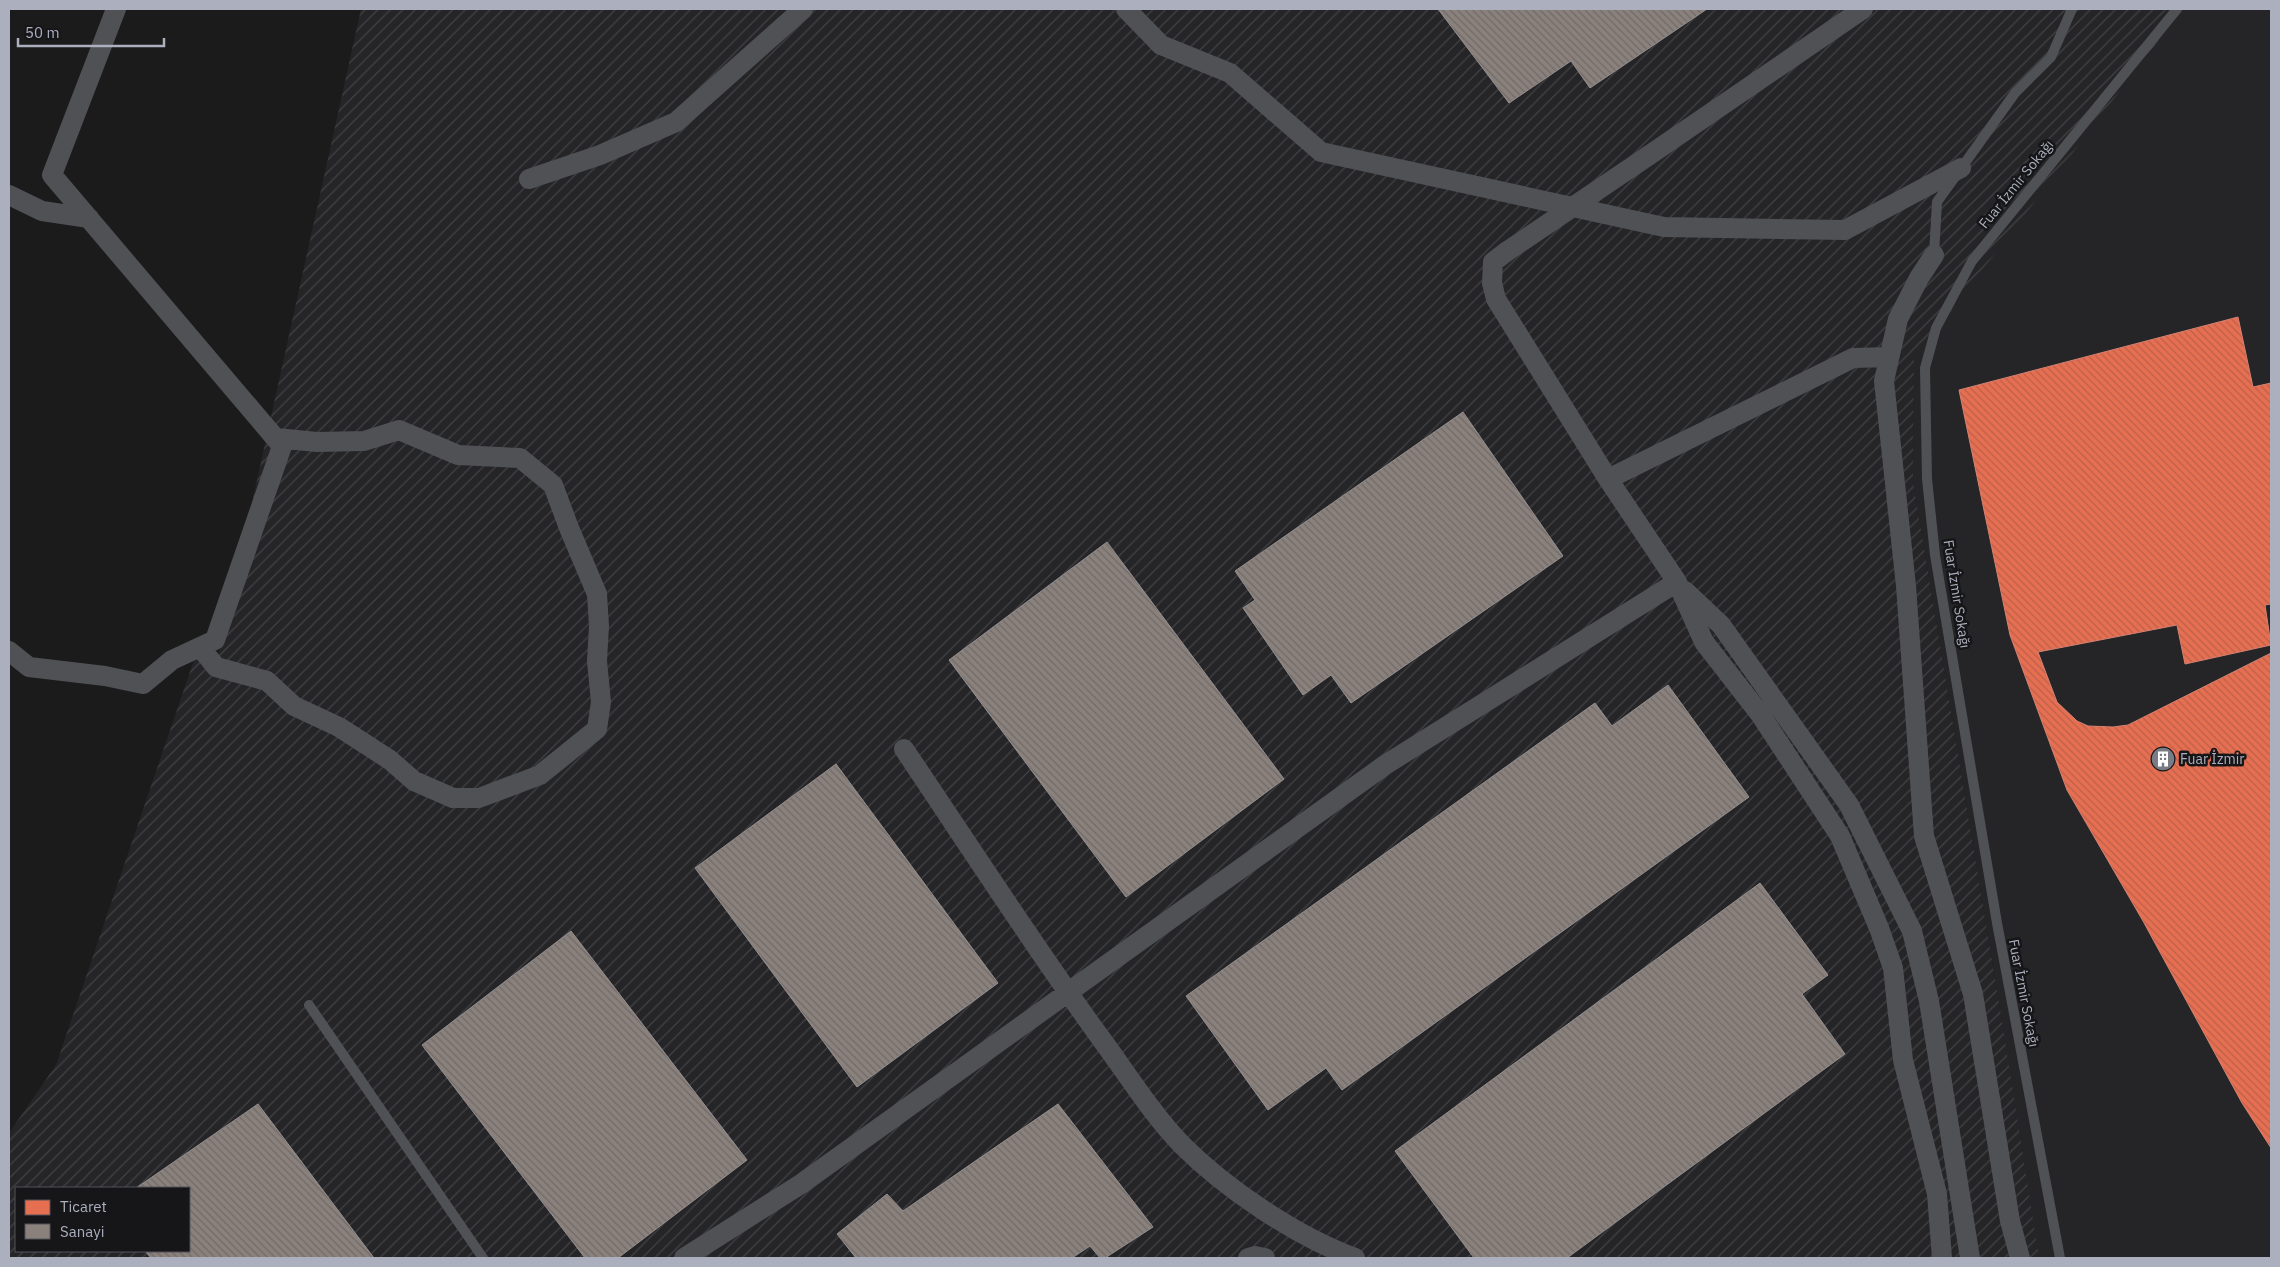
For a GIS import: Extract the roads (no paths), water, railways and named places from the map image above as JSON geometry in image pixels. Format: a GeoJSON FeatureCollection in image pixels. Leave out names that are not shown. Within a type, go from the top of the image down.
{"type":"FeatureCollection","features":[{"type":"Feature","properties":{"kind":"street"},"geometry":{"type":"LineString","coordinates":[[9,651],[29,667],[105,676],[143,684],[172,660],[215,640],[282,446],[52,175],[116,9]]}},
{"type":"Feature","properties":{"kind":"street"},"geometry":{"type":"LineString","coordinates":[[529,179],[600,155],[676,122],[803,9]]}},
{"type":"Feature","properties":{"kind":"street"},"geometry":{"type":"LineString","coordinates":[[1126,9],[1161,45],[1230,73],[1321,152],[1664,227],[1845,230],[1961,168]]}},
{"type":"Feature","properties":{"kind":"street"},"geometry":{"type":"LineString","coordinates":[[1863,9],[1506,252],[1493,262],[1492,283],[1496,299],[1608,479],[1677,582],[1704,642],[1760,714],[1840,836],[1879,928],[1893,968],[1903,1060],[1937,1194],[1942,1258]]}},
{"type":"Feature","properties":{"kind":"street"},"geometry":{"type":"LineString","coordinates":[[9,194],[42,212],[88,218]]}},
{"type":"Feature","properties":{"kind":"street"},"geometry":{"type":"LineString","coordinates":[[1934,255],[1919,278],[1898,319],[1884,382],[1906,586],[1924,836],[1973,994],[2010,1221],[2020,1258]]}},
{"type":"Feature","properties":{"kind":"street"},"geometry":{"type":"LineString","coordinates":[[1608,479],[1853,358],[1889,357]]}},
{"type":"Feature","properties":{"kind":"street"},"geometry":{"type":"LineString","coordinates":[[200,647],[216,667],[267,680],[294,706],[339,726],[390,760],[414,781],[453,798],[479,798],[540,775],[597,729],[601,702],[597,661],[598,594],[569,528],[553,485],[520,458],[458,455],[398,430],[364,441],[317,442],[276,438]]}},
{"type":"Feature","properties":{"kind":"street"},"geometry":{"type":"LineString","coordinates":[[684,1258],[801,1184],[1385,765],[1677,582]]}},
{"type":"Feature","properties":{"kind":"street"},"geometry":{"type":"LineString","coordinates":[[1677,582],[1721,625],[1849,805],[1912,931],[1929,1001],[1970,1258]]}},
{"type":"Feature","properties":{"kind":"street"},"geometry":{"type":"LineString","coordinates":[[904,749],[1068,994],[1182,1145],[1237,1191],[1287,1224],[1340,1253],[1355,1258]]}},
{"type":"Feature","properties":{"kind":"street"},"geometry":{"type":"LineString","coordinates":[[1248,1258],[1255,1256],[1265,1258]]}},
{"type":"Feature","properties":{"kind":"lane"},"geometry":{"type":"LineString","coordinates":[[1934,255],[1937,202],[2015,93],[2051,57],[2072,9]]}},
{"type":"Feature","properties":{"kind":"lane","name":"Fuar İzmir Sokağı"},"geometry":{"type":"LineString","coordinates":[[2060,1258],[1997,924],[1936,554],[1927,479],[1927,422],[1924,368],[1936,328],[1972,261],[2177,9]]}},
{"type":"Feature","properties":{"kind":"lane"},"geometry":{"type":"LineString","coordinates":[[309,1005],[484,1258]]}},
{"type":"Feature","properties":{"kind":"place","name":"Fuar İzmir"},"geometry":{"type":"Point","coordinates":[2163,759]}}]}
